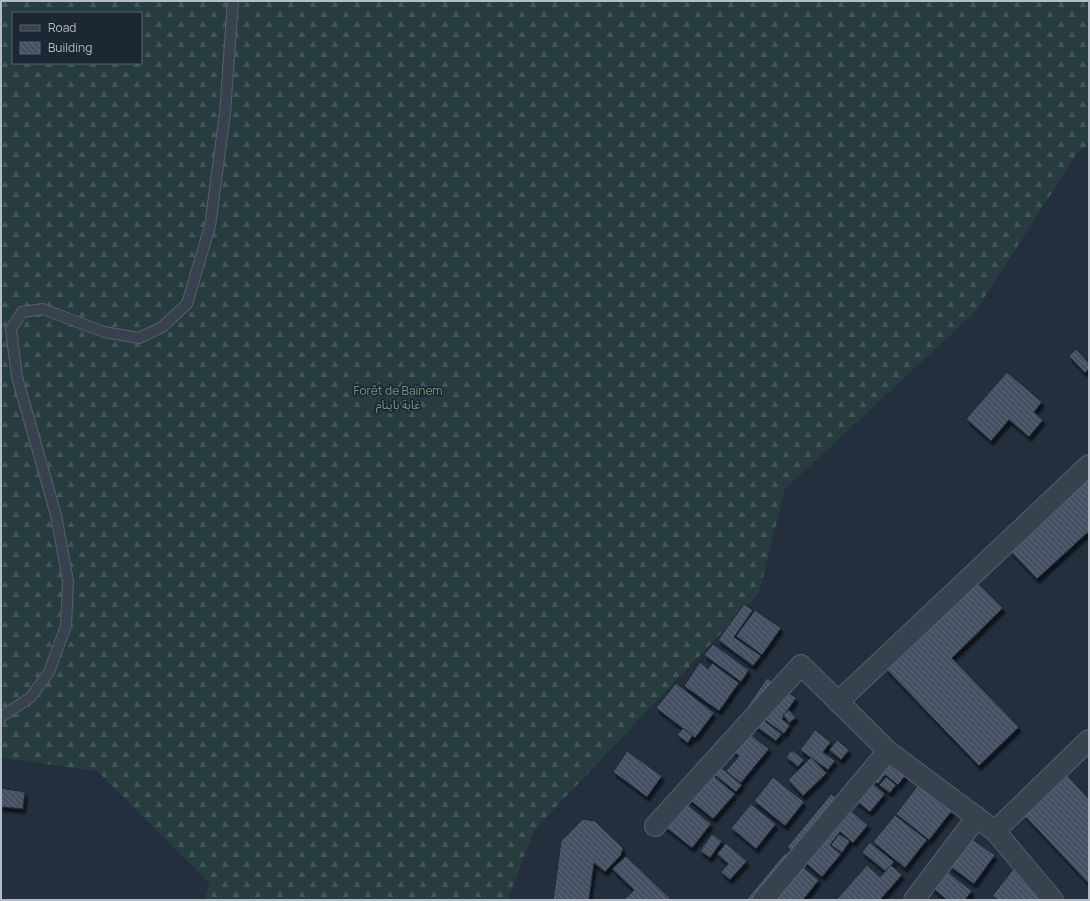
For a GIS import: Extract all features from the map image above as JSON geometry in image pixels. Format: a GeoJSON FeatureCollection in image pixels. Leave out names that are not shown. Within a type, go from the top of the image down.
{"type":"FeatureCollection","features":[{"type":"Feature","properties":{"kind":"street"},"geometry":{"type":"LineString","coordinates":[[838,702],[1089,465]]}},
{"type":"Feature","properties":{"kind":"street"},"geometry":{"type":"LineString","coordinates":[[654,826],[800,665],[888,751],[994,831],[1053,900]]}},
{"type":"Feature","properties":{"kind":"street"},"geometry":{"type":"LineString","coordinates":[[994,831],[1089,740]]}},
{"type":"Feature","properties":{"kind":"street"},"geometry":{"type":"LineString","coordinates":[[763,900],[888,751]]}},
{"type":"Feature","properties":{"kind":"street"},"geometry":{"type":"LineString","coordinates":[[914,900],[977,817]]}},
{"type":"Feature","properties":{"kind":"lane"},"geometry":{"type":"LineString","coordinates":[[1,717],[31,697],[49,672],[66,626],[68,581],[56,515],[17,377],[11,328],[22,312],[43,309],[104,332],[139,338],[162,327],[187,304],[210,226],[225,113],[233,1]]}},
{"type":"Feature","properties":{"kind":"green space","name":"Forêt de Baïnem غابة باينام"},"geometry":{"type":"Polygon","coordinates":[[[1,1],[1089,1],[1089,145],[1078,152],[975,312],[785,489],[759,593],[535,829],[509,896],[510,900],[204,900],[210,883],[97,771],[1,758],[1,1]]]}},
{"type":"Feature","properties":{"kind":"building"},"geometry":{"type":"Polygon","coordinates":[[[1076,349],[1089,363],[1089,369],[1085,373],[1069,356],[1076,349]]]}},
{"type":"Feature","properties":{"kind":"building"},"geometry":{"type":"Polygon","coordinates":[[[1007,372],[1042,402],[1034,412],[1043,420],[1029,437],[1009,420],[991,441],[966,419],[1007,372]]]}},
{"type":"Feature","properties":{"kind":"building"},"geometry":{"type":"Polygon","coordinates":[[[1089,477],[1089,535],[1087,533],[1037,579],[1011,552],[1089,477]]]}},
{"type":"Feature","properties":{"kind":"building"},"geometry":{"type":"Polygon","coordinates":[[[976,581],[1003,608],[952,658],[1019,727],[979,766],[885,668],[976,581]]]}},
{"type":"Feature","properties":{"kind":"building"},"geometry":{"type":"Polygon","coordinates":[[[744,604],[753,610],[734,637],[761,656],[753,666],[718,640],[744,604]]]}},
{"type":"Feature","properties":{"kind":"building"},"geometry":{"type":"Polygon","coordinates":[[[755,610],[781,628],[762,655],[736,636],[755,610]]]}},
{"type":"Feature","properties":{"kind":"building"},"geometry":{"type":"Polygon","coordinates":[[[713,644],[749,670],[741,682],[704,655],[713,644]]]}},
{"type":"Feature","properties":{"kind":"building"},"geometry":{"type":"Polygon","coordinates":[[[700,662],[708,669],[712,663],[739,683],[719,711],[684,686],[700,662]]]}},
{"type":"Feature","properties":{"kind":"building"},"geometry":{"type":"Polygon","coordinates":[[[767,678],[796,698],[782,719],[790,725],[784,734],[747,707],[767,678]]]}},
{"type":"Feature","properties":{"kind":"building"},"geometry":{"type":"Polygon","coordinates":[[[676,683],[714,713],[695,738],[656,708],[676,683]]]}},
{"type":"Feature","properties":{"kind":"building"},"geometry":{"type":"Polygon","coordinates":[[[789,710],[796,718],[789,723],[783,715],[789,710]]]}},
{"type":"Feature","properties":{"kind":"building"},"geometry":{"type":"Polygon","coordinates":[[[753,713],[782,734],[776,741],[748,721],[753,713]]]}},
{"type":"Feature","properties":{"kind":"building"},"geometry":{"type":"Polygon","coordinates":[[[740,726],[769,749],[741,783],[726,771],[739,756],[725,745],[740,726]]]}},
{"type":"Feature","properties":{"kind":"building"},"geometry":{"type":"Polygon","coordinates":[[[683,728],[693,735],[688,743],[677,735],[683,728]]]}},
{"type":"Feature","properties":{"kind":"building"},"geometry":{"type":"Polygon","coordinates":[[[815,730],[831,742],[823,752],[835,761],[828,770],[800,750],[815,730]]]}},
{"type":"Feature","properties":{"kind":"building"},"geometry":{"type":"Polygon","coordinates":[[[837,740],[849,750],[841,760],[829,750],[837,740]]]}},
{"type":"Feature","properties":{"kind":"building"},"geometry":{"type":"Polygon","coordinates":[[[882,743],[912,767],[898,785],[885,775],[878,784],[861,770],[882,743]]]}},
{"type":"Feature","properties":{"kind":"building"},"geometry":{"type":"Polygon","coordinates":[[[792,750],[804,760],[798,767],[786,757],[792,750]]]}},
{"type":"Feature","properties":{"kind":"building"},"geometry":{"type":"Polygon","coordinates":[[[627,751],[662,776],[647,797],[613,772],[627,751]]]}},
{"type":"Feature","properties":{"kind":"building"},"geometry":{"type":"Polygon","coordinates":[[[811,757],[827,773],[803,796],[788,780],[811,757]]]}},
{"type":"Feature","properties":{"kind":"building"},"geometry":{"type":"Polygon","coordinates":[[[713,761],[742,785],[736,792],[707,769],[713,761]]]}},
{"type":"Feature","properties":{"kind":"building"},"geometry":{"type":"Polygon","coordinates":[[[707,770],[735,794],[713,819],[685,796],[707,770]]]}},
{"type":"Feature","properties":{"kind":"building"},"geometry":{"type":"Polygon","coordinates":[[[1067,775],[1089,799],[1089,884],[1024,815],[1067,775]]]}},
{"type":"Feature","properties":{"kind":"building"},"geometry":{"type":"Polygon","coordinates":[[[773,777],[804,802],[785,826],[754,801],[773,777]]]}},
{"type":"Feature","properties":{"kind":"building"},"geometry":{"type":"Polygon","coordinates":[[[886,777],[896,785],[890,793],[879,785],[886,777]]]}},
{"type":"Feature","properties":{"kind":"building"},"geometry":{"type":"Polygon","coordinates":[[[871,782],[885,794],[870,812],[856,801],[871,782]]]}},
{"type":"Feature","properties":{"kind":"building"},"geometry":{"type":"Polygon","coordinates":[[[918,785],[952,811],[929,840],[896,814],[918,785]]]}},
{"type":"Feature","properties":{"kind":"building"},"geometry":{"type":"Polygon","coordinates":[[[1,788],[25,792],[23,809],[1,807],[1,788]]]}},
{"type":"Feature","properties":{"kind":"building"},"geometry":{"type":"Polygon","coordinates":[[[831,794],[868,825],[853,843],[840,832],[830,845],[841,854],[822,877],[787,847],[831,794]]]}},
{"type":"Feature","properties":{"kind":"building"},"geometry":{"type":"Polygon","coordinates":[[[683,801],[711,824],[692,848],[664,826],[683,801]]]}},
{"type":"Feature","properties":{"kind":"building"},"geometry":{"type":"Polygon","coordinates":[[[751,804],[776,824],[756,849],[731,828],[751,804]]]}},
{"type":"Feature","properties":{"kind":"building"},"geometry":{"type":"Polygon","coordinates":[[[895,815],[927,840],[905,868],[873,842],[895,815]]]}},
{"type":"Feature","properties":{"kind":"building"},"geometry":{"type":"Polygon","coordinates":[[[583,819],[595,821],[623,848],[621,855],[605,872],[594,863],[589,900],[553,900],[561,841],[583,819]]]}},
{"type":"Feature","properties":{"kind":"building"},"geometry":{"type":"Polygon","coordinates":[[[712,834],[722,841],[710,858],[700,851],[712,834]]]}},
{"type":"Feature","properties":{"kind":"building"},"geometry":{"type":"Polygon","coordinates":[[[839,834],[850,841],[842,853],[831,845],[839,834]]]}},
{"type":"Feature","properties":{"kind":"building"},"geometry":{"type":"Polygon","coordinates":[[[970,838],[995,855],[974,884],[949,866],[970,838]]]}},
{"type":"Feature","properties":{"kind":"building"},"geometry":{"type":"Polygon","coordinates":[[[870,842],[894,862],[886,872],[862,852],[870,842]]]}},
{"type":"Feature","properties":{"kind":"building"},"geometry":{"type":"Polygon","coordinates":[[[726,843],[747,861],[730,880],[721,872],[728,864],[717,854],[726,843]]]}},
{"type":"Feature","properties":{"kind":"building"},"geometry":{"type":"Polygon","coordinates":[[[785,853],[819,880],[803,900],[746,900],[785,853]]]}},
{"type":"Feature","properties":{"kind":"building"},"geometry":{"type":"Polygon","coordinates":[[[626,856],[672,900],[624,900],[634,890],[612,869],[626,856]]]}},
{"type":"Feature","properties":{"kind":"building"},"geometry":{"type":"Polygon","coordinates":[[[867,865],[880,877],[891,865],[902,875],[880,900],[836,900],[867,865]]]}},
{"type":"Feature","properties":{"kind":"building"},"geometry":{"type":"Polygon","coordinates":[[[939,865],[972,891],[965,900],[947,900],[925,882],[939,865]]]}},
{"type":"Feature","properties":{"kind":"building"},"geometry":{"type":"Polygon","coordinates":[[[1015,867],[1045,900],[998,900],[992,896],[1015,867]]]}}]}
